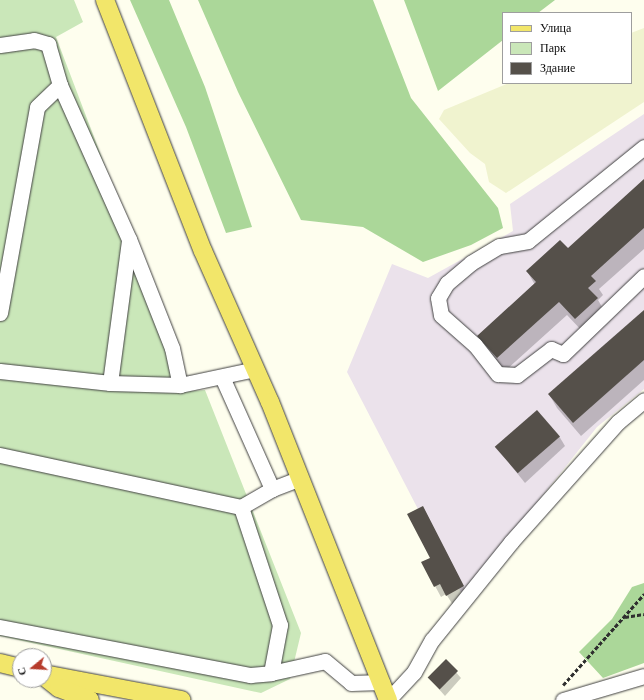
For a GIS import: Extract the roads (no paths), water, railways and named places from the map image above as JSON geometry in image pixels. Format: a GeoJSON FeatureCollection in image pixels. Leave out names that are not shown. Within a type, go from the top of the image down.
{"type":"FeatureCollection","features":[{"type":"Feature","properties":{"kind":"main road"},"geometry":{"type":"LineString","coordinates":[[105,0],[203,251],[255,369],[300,478],[388,700]]}},
{"type":"Feature","properties":{"kind":"main road"},"geometry":{"type":"LineString","coordinates":[[0,663],[12,666]]}},
{"type":"Feature","properties":{"kind":"main road"},"geometry":{"type":"LineString","coordinates":[[52,677],[126,694],[182,700]]}},
{"type":"Feature","properties":{"kind":"main road"},"geometry":{"type":"LineString","coordinates":[[52,682],[59,688],[90,700]]}},
{"type":"Feature","properties":{"kind":"street"},"geometry":{"type":"LineString","coordinates":[[0,45],[34,40],[48,44],[60,85],[129,239],[172,348],[180,385]]}},
{"type":"Feature","properties":{"kind":"street"},"geometry":{"type":"LineString","coordinates":[[0,313],[37,107],[60,85]]}},
{"type":"Feature","properties":{"kind":"street"},"geometry":{"type":"LineString","coordinates":[[644,147],[528,241],[499,246],[471,263],[447,283],[438,298],[441,314],[475,345],[498,374],[517,375],[551,349],[563,354],[644,276]]}},
{"type":"Feature","properties":{"kind":"street"},"geometry":{"type":"LineString","coordinates":[[110,383],[129,239]]}},
{"type":"Feature","properties":{"kind":"street"},"geometry":{"type":"LineString","coordinates":[[0,371],[110,383],[180,385],[255,369]]}},
{"type":"Feature","properties":{"kind":"street"},"geometry":{"type":"LineString","coordinates":[[222,377],[272,489]]}},
{"type":"Feature","properties":{"kind":"street"},"geometry":{"type":"LineString","coordinates":[[388,700],[414,672],[432,640],[511,542],[618,422],[644,400]]}},
{"type":"Feature","properties":{"kind":"street"},"geometry":{"type":"LineString","coordinates":[[0,455],[241,507],[272,489],[300,478]]}},
{"type":"Feature","properties":{"kind":"street"},"geometry":{"type":"LineString","coordinates":[[241,507],[280,625],[271,673]]}},
{"type":"Feature","properties":{"kind":"street"},"geometry":{"type":"LineString","coordinates":[[0,627],[250,675],[271,673],[325,661],[351,683],[382,682]]}},
{"type":"Feature","properties":{"kind":"street"},"geometry":{"type":"LineString","coordinates":[[561,694],[644,676]]}}]}
